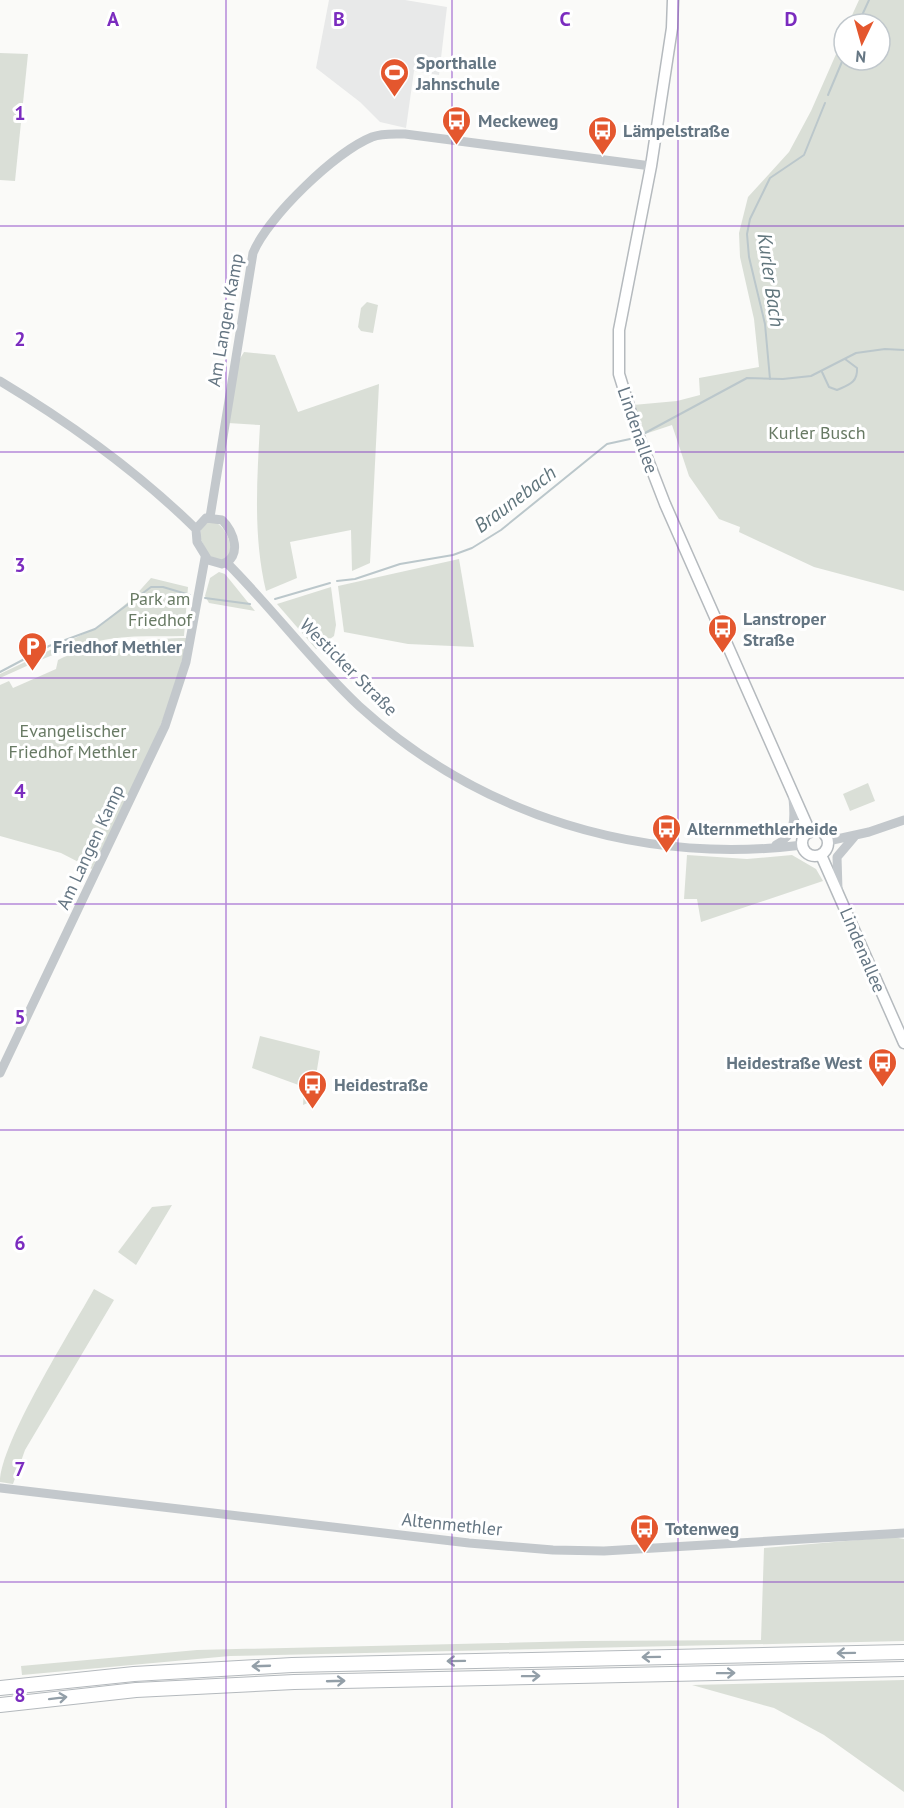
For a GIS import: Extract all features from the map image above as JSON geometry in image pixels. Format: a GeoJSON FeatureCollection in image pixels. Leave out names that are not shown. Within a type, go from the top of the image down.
{"type":"FeatureCollection","features":[{"type":"Feature","properties":{"kind":"highway"},"geometry":{"type":"LineString","coordinates":[[0,1688],[198,1669],[904,1652]]}},
{"type":"Feature","properties":{"kind":"highway"},"geometry":{"type":"LineString","coordinates":[[0,1705],[136,1690],[272,1683],[904,1669]]}},
{"type":"Feature","properties":{"kind":"main road","name":"Lindenallee"},"geometry":{"type":"LineString","coordinates":[[673,0],[672,28],[651,166],[619,330],[618,365],[621,384],[665,504],[810,832]]}},
{"type":"Feature","properties":{"kind":"main road"},"geometry":{"type":"LineString","coordinates":[[819,831],[828,841],[827,849],[821,855],[809,855],[803,845],[804,837],[810,832],[819,831]]}},
{"type":"Feature","properties":{"kind":"main road","name":"Lindenallee"},"geometry":{"type":"LineString","coordinates":[[821,855],[904,1043]]}},
{"type":"Feature","properties":{"kind":"street","name":"Am Langen Kamp"},"geometry":{"type":"LineString","coordinates":[[210,517],[252,253],[267,228],[340,156],[373,136],[405,134],[651,166]]}},
{"type":"Feature","properties":{"kind":"street"},"geometry":{"type":"LineString","coordinates":[[0,381],[94,443],[127,468],[196,529]]}},
{"type":"Feature","properties":{"kind":"street"},"geometry":{"type":"LineString","coordinates":[[210,517],[225,523],[234,542],[234,555],[227,563],[216,564],[205,558],[197,542],[196,529],[202,520],[210,517]]}},
{"type":"Feature","properties":{"kind":"street","name":"Am Langen Kamp"},"geometry":{"type":"LineString","coordinates":[[0,1073],[165,726],[186,662],[205,558]]}},
{"type":"Feature","properties":{"kind":"street","name":"Westicker Straße"},"geometry":{"type":"LineString","coordinates":[[227,563],[359,705],[442,769],[483,792],[573,828],[620,840],[712,850],[803,845]]}},
{"type":"Feature","properties":{"kind":"street"},"geometry":{"type":"LineString","coordinates":[[772,848],[784,841],[792,830],[793,793]]}},
{"type":"Feature","properties":{"kind":"street"},"geometry":{"type":"LineString","coordinates":[[828,841],[904,820]]}},
{"type":"Feature","properties":{"kind":"street","name":"Lindenallee"},"geometry":{"type":"LineString","coordinates":[[838,890],[837,857],[856,835]]}},
{"type":"Feature","properties":{"kind":"street","name":"Altenmethler"},"geometry":{"type":"LineString","coordinates":[[0,1488],[469,1543],[553,1550],[604,1551],[904,1533]]}},
{"type":"Feature","properties":{"kind":"shaded area"},"geometry":{"type":"Polygon","coordinates":[[[329,0],[405,0],[447,7],[439,75],[414,71],[406,128],[380,122],[360,102],[316,68],[329,0]]]}},
{"type":"Feature","properties":{"kind":"green space","name":"Kurler Busch"},"geometry":{"type":"Polygon","coordinates":[[[859,0],[904,0],[904,591],[814,567],[739,532],[740,527],[719,519],[689,476],[672,425],[645,434],[633,405],[677,401],[700,395],[699,378],[759,367],[754,319],[740,257],[739,233],[748,197],[789,152],[811,111],[832,63],[832,72],[892,72],[892,12],[854,12],[859,0]]]}},
{"type":"Feature","properties":{"kind":"green space"},"geometry":{"type":"Polygon","coordinates":[[[0,53],[28,54],[15,181],[0,180],[0,53]]]}},
{"type":"Feature","properties":{"kind":"green space"},"geometry":{"type":"Polygon","coordinates":[[[367,302],[378,305],[373,333],[361,331],[358,327],[361,308],[367,302]]]}},
{"type":"Feature","properties":{"kind":"green space"},"geometry":{"type":"Polygon","coordinates":[[[244,352],[275,355],[298,412],[379,384],[370,563],[352,571],[351,530],[290,542],[297,578],[266,591],[258,529],[260,425],[228,423],[238,362],[244,352]]]}},
{"type":"Feature","properties":{"kind":"green space"},"geometry":{"type":"Polygon","coordinates":[[[212,520],[223,529],[229,542],[231,553],[222,561],[209,556],[200,538],[201,527],[212,520]]]}},
{"type":"Feature","properties":{"kind":"green space"},"geometry":{"type":"Polygon","coordinates":[[[459,559],[474,647],[408,644],[344,632],[338,586],[459,559]]]}},
{"type":"Feature","properties":{"kind":"green space"},"geometry":{"type":"Polygon","coordinates":[[[219,572],[225,574],[255,611],[209,603],[205,596],[210,578],[219,572]]]}},
{"type":"Feature","properties":{"kind":"green space","name":"Park am Friedhof"},"geometry":{"type":"Polygon","coordinates":[[[151,578],[188,587],[184,636],[128,637],[81,645],[0,678],[0,674],[98,627],[133,598],[151,578]]]}},
{"type":"Feature","properties":{"kind":"green space"},"geometry":{"type":"Polygon","coordinates":[[[331,587],[336,625],[334,636],[316,649],[277,604],[331,587]]]}},
{"type":"Feature","properties":{"kind":"green space","name":"Evangelischer Friedhof Methler"},"geometry":{"type":"Polygon","coordinates":[[[187,638],[171,698],[160,727],[92,869],[61,853],[0,836],[0,685],[9,681],[13,688],[56,669],[58,660],[85,650],[139,641],[187,638]]]}},
{"type":"Feature","properties":{"kind":"green space"},"geometry":{"type":"Polygon","coordinates":[[[868,783],[875,801],[850,811],[843,794],[868,783]]]}},
{"type":"Feature","properties":{"kind":"green space"},"geometry":{"type":"Polygon","coordinates":[[[687,855],[747,859],[792,855],[816,869],[823,881],[701,922],[697,899],[684,899],[687,855]]]}},
{"type":"Feature","properties":{"kind":"green space"},"geometry":{"type":"Polygon","coordinates":[[[260,1036],[320,1051],[312,1101],[303,1105],[304,1087],[252,1068],[260,1036]]]}},
{"type":"Feature","properties":{"kind":"green space"},"geometry":{"type":"Polygon","coordinates":[[[172,1205],[136,1265],[118,1252],[152,1207],[172,1205]]]}},
{"type":"Feature","properties":{"kind":"green space"},"geometry":{"type":"Polygon","coordinates":[[[94,1289],[114,1300],[25,1450],[13,1484],[0,1482],[3,1464],[24,1414],[94,1289]]]}},
{"type":"Feature","properties":{"kind":"green space"},"geometry":{"type":"Polygon","coordinates":[[[893,1537],[904,1539],[904,1641],[230,1656],[22,1675],[21,1666],[197,1650],[583,1641],[761,1640],[764,1548],[893,1537]]]}},
{"type":"Feature","properties":{"kind":"green space"},"geometry":{"type":"Polygon","coordinates":[[[904,1680],[904,1792],[824,1735],[774,1708],[692,1685],[904,1680]]]}},
{"type":"Feature","properties":{"kind":"waterway","name":"Kurler Bach"},"geometry":{"type":"LineString","coordinates":[[864,12],[869,0]]}},
{"type":"Feature","properties":{"kind":"waterway","name":"Kurler Bach"},"geometry":{"type":"LineString","coordinates":[[828,95],[838,72]]}},
{"type":"Feature","properties":{"kind":"waterway","name":"Kurler Bach"},"geometry":{"type":"LineString","coordinates":[[770,379],[765,324],[749,257],[747,234],[750,219],[770,178],[804,155],[825,103]]}},
{"type":"Feature","properties":{"kind":"waterway","name":"Braunebach"},"geometry":{"type":"LineString","coordinates":[[645,433],[747,378],[783,379],[811,376],[856,353],[885,349],[904,350]]}},
{"type":"Feature","properties":{"kind":"waterway"},"geometry":{"type":"LineString","coordinates":[[822,372],[829,387],[837,390],[848,385],[856,377],[857,368],[845,359]]}},
{"type":"Feature","properties":{"kind":"waterway","name":"Braunebach"},"geometry":{"type":"LineString","coordinates":[[337,581],[355,579],[400,564],[453,555],[472,548],[501,530],[607,444],[630,439]]}},
{"type":"Feature","properties":{"kind":"waterway","name":"Braunebach"},"geometry":{"type":"LineString","coordinates":[[275,599],[330,583]]}},
{"type":"Feature","properties":{"kind":"waterway","name":"Braunebach"},"geometry":{"type":"LineString","coordinates":[[0,672],[49,646],[95,629],[151,587],[163,587],[190,595]]}},
{"type":"Feature","properties":{"kind":"waterway","name":"Braunebach"},"geometry":{"type":"LineString","coordinates":[[205,598],[250,604]]}},
{"type":"Feature","properties":{"kind":"place","name":"Sporthalle Jahnschule"},"geometry":{"type":"Point","coordinates":[395,98]}},
{"type":"Feature","properties":{"kind":"place","name":"Meckeweg"},"geometry":{"type":"Point","coordinates":[457,146]}},
{"type":"Feature","properties":{"kind":"place","name":"Lämpelstraße"},"geometry":{"type":"Point","coordinates":[602,156]}},
{"type":"Feature","properties":{"kind":"place","name":"Lanstroper Straße"},"geometry":{"type":"Point","coordinates":[722,654]}},
{"type":"Feature","properties":{"kind":"place","name":"Friedhof Methler"},"geometry":{"type":"Point","coordinates":[32,672]}},
{"type":"Feature","properties":{"kind":"place","name":"Alternmethlerheide"},"geometry":{"type":"Point","coordinates":[666,854]}},
{"type":"Feature","properties":{"kind":"place","name":"Heidestraße West"},"geometry":{"type":"Point","coordinates":[883,1088]}},
{"type":"Feature","properties":{"kind":"place","name":"Heidestraße"},"geometry":{"type":"Point","coordinates":[313,1110]}},
{"type":"Feature","properties":{"kind":"place","name":"Totenweg"},"geometry":{"type":"Point","coordinates":[644,1554]}}]}
